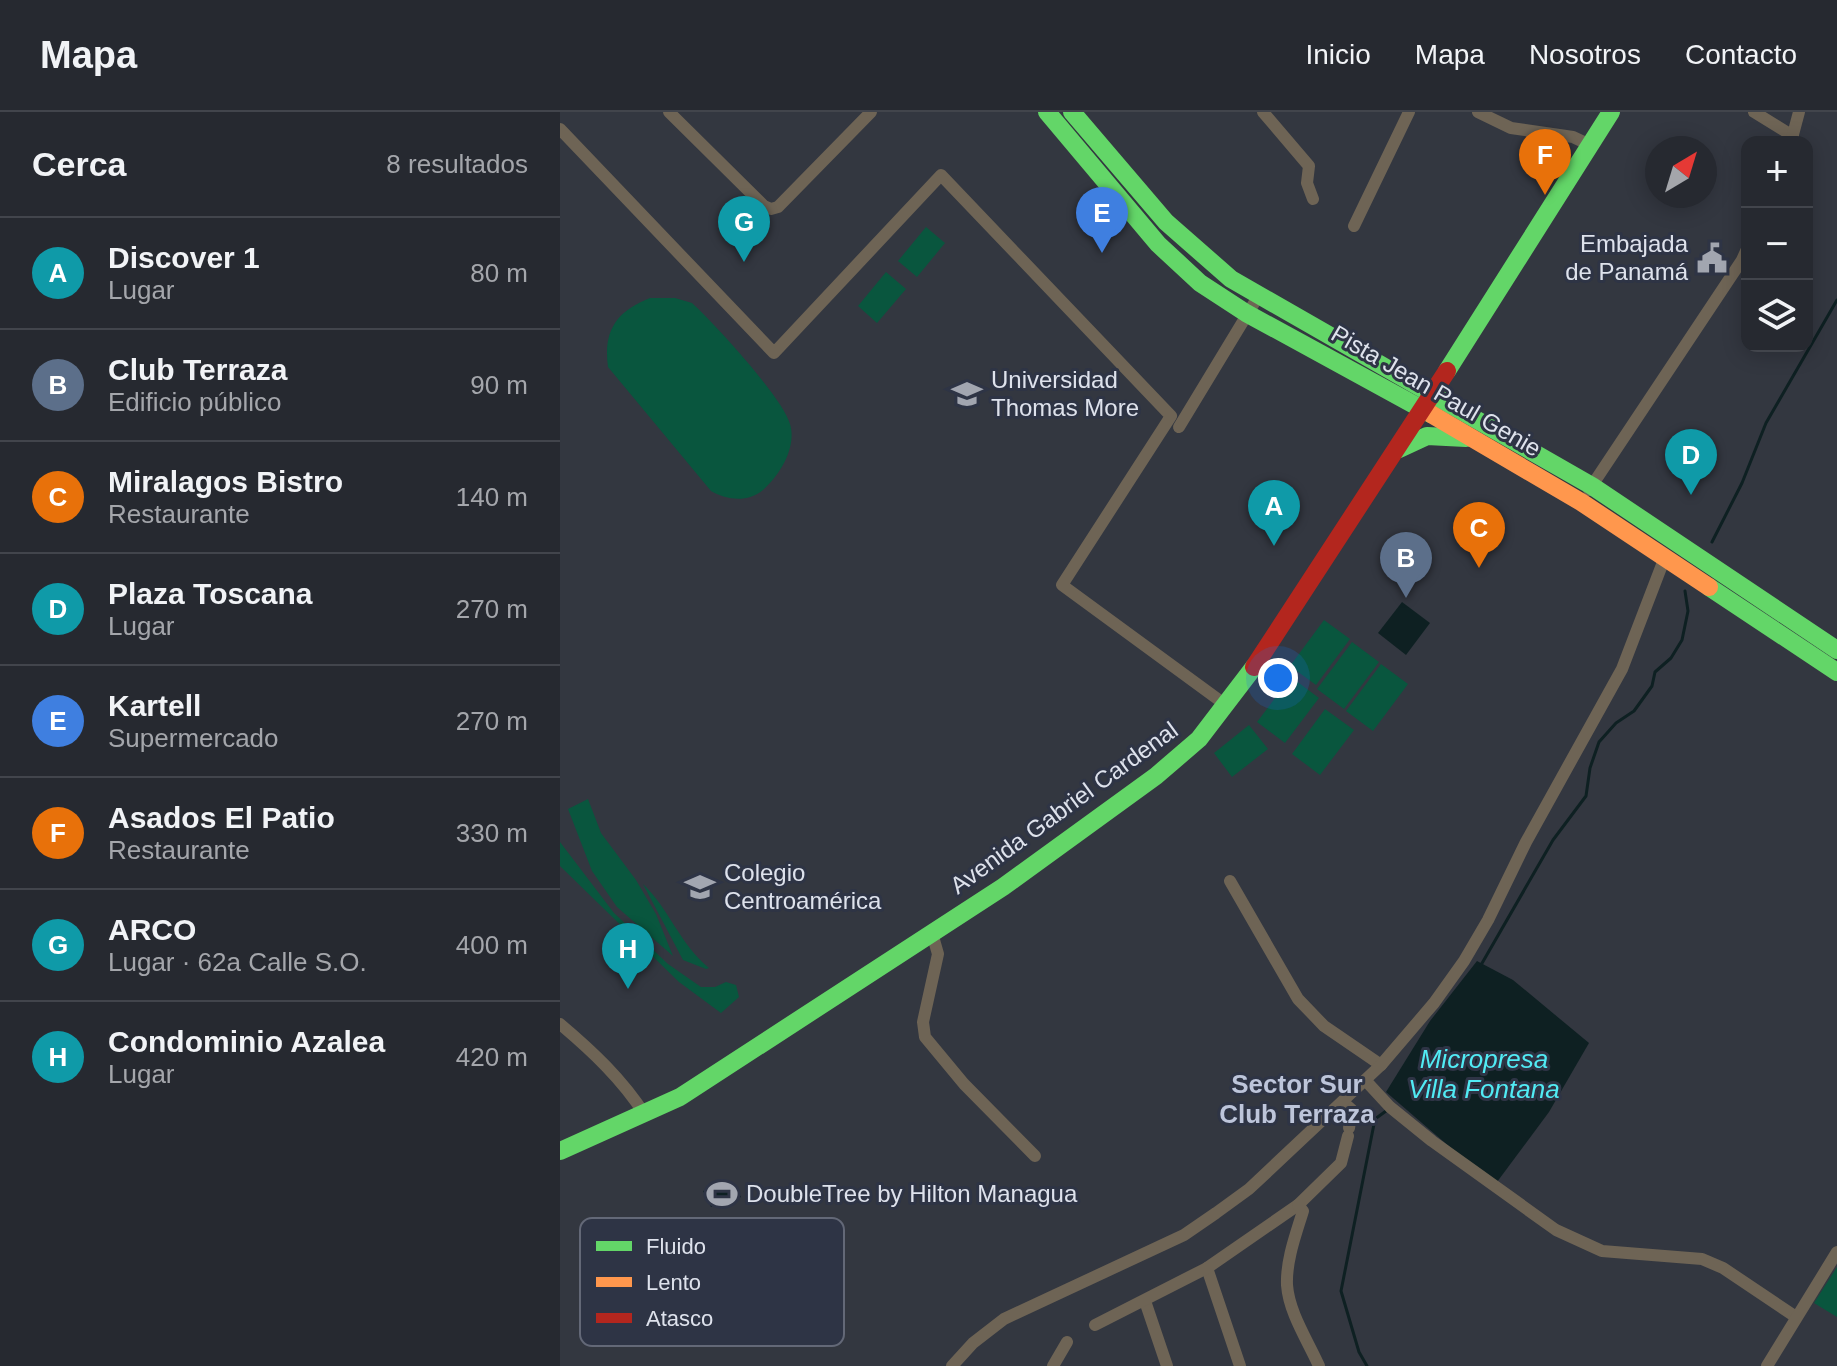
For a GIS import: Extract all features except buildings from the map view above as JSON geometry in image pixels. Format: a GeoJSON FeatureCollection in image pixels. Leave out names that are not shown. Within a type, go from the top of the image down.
{"type":"FeatureCollection","features":[{"type":"Feature","properties":{"kind":"main road","name":"Pista Jean Paul Genie"},"geometry":{"type":"LineString","coordinates":[[1047,112],[1173,259],[1200,283],[1246,313],[1476,441],[1644,521],[1837,650]]}},
{"type":"Feature","properties":{"kind":"main road","name":"Pista Jean Paul Genie"},"geometry":{"type":"LineString","coordinates":[[1072,112],[1179,236],[1204,260],[1259,295],[1432,392],[1586,494],[1665,557],[1837,672]]}},
{"type":"Feature","properties":{"kind":"main road","name":"Avenida Gabriel Cardenal"},"geometry":{"type":"LineString","coordinates":[[560,1151],[680,1097],[1003,887],[1156,776],[1199,739],[1255,666],[1611,112]]}},
{"type":"Feature","properties":{"kind":"main road"},"geometry":{"type":"LineString","coordinates":[[1396,450],[1427,436],[1476,441]]}},
{"type":"Feature","properties":{"kind":"main road"},"geometry":{"type":"LineString","coordinates":[[1644,521],[1662,544],[1665,557],[1671,552],[1680,554],[1727,584],[1760,598]]}},
{"type":"Feature","properties":{"kind":"street"},"geometry":{"type":"LineString","coordinates":[[669,112],[764,206],[771,209],[778,207],[871,112]]}},
{"type":"Feature","properties":{"kind":"street"},"geometry":{"type":"LineString","coordinates":[[1263,112],[1309,166],[1307,183],[1313,199]]}},
{"type":"Feature","properties":{"kind":"street"},"geometry":{"type":"LineString","coordinates":[[1354,226],[1409,112]]}},
{"type":"Feature","properties":{"kind":"street"},"geometry":{"type":"LineString","coordinates":[[1478,112],[1511,128],[1573,137],[1590,145]]}},
{"type":"Feature","properties":{"kind":"street"},"geometry":{"type":"LineString","coordinates":[[1754,112],[1788,136]]}},
{"type":"Feature","properties":{"kind":"street"},"geometry":{"type":"LineString","coordinates":[[1793,136],[1799,112]]}},
{"type":"Feature","properties":{"kind":"street"},"geometry":{"type":"LineString","coordinates":[[560,129],[774,353],[941,175],[1171,416],[1062,585],[1227,704]]}},
{"type":"Feature","properties":{"kind":"street"},"geometry":{"type":"LineString","coordinates":[[1586,494],[1741,262]]}},
{"type":"Feature","properties":{"kind":"street"},"geometry":{"type":"LineString","coordinates":[[1179,427],[1259,295]]}},
{"type":"Feature","properties":{"kind":"street"},"geometry":{"type":"LineString","coordinates":[[952,1366],[973,1343],[1004,1319],[1184,1235],[1249,1189],[1381,1065],[1464,961],[1488,920],[1526,842],[1622,669],[1665,557]]}},
{"type":"Feature","properties":{"kind":"street"},"geometry":{"type":"LineString","coordinates":[[1230,881],[1298,999],[1324,1026],[1381,1065]]}},
{"type":"Feature","properties":{"kind":"street"},"geometry":{"type":"LineString","coordinates":[[932,933],[938,947],[937,962],[923,1022],[925,1037],[964,1084],[1035,1156]]}},
{"type":"Feature","properties":{"kind":"street"},"geometry":{"type":"LineString","coordinates":[[560,1024],[598,1056],[630,1092],[645,1115]]}},
{"type":"Feature","properties":{"kind":"street"},"geometry":{"type":"LineString","coordinates":[[1366,1081],[1390,1107],[1432,1141],[1556,1230],[1602,1251],[1702,1259],[1723,1268],[1796,1317]]}},
{"type":"Feature","properties":{"kind":"street"},"geometry":{"type":"LineString","coordinates":[[1095,1325],[1207,1268],[1298,1205],[1341,1163],[1352,1110],[1344,1103]]}},
{"type":"Feature","properties":{"kind":"street"},"geometry":{"type":"LineString","coordinates":[[1298,1205],[1303,1211],[1292,1251],[1287,1286],[1295,1313],[1319,1366]]}},
{"type":"Feature","properties":{"kind":"street"},"geometry":{"type":"LineString","coordinates":[[1767,1366],[1837,1252]]}},
{"type":"Feature","properties":{"kind":"street"},"geometry":{"type":"LineString","coordinates":[[1207,1268],[1240,1366]]}},
{"type":"Feature","properties":{"kind":"street"},"geometry":{"type":"LineString","coordinates":[[1145,1301],[1167,1366]]}},
{"type":"Feature","properties":{"kind":"street"},"geometry":{"type":"LineString","coordinates":[[1053,1366],[1067,1342]]}},
{"type":"Feature","properties":{"kind":"green space"},"geometry":{"type":"Polygon","coordinates":[[[926,227],[945,243],[917,277],[898,261],[926,227]]]}},
{"type":"Feature","properties":{"kind":"green space"},"geometry":{"type":"Polygon","coordinates":[[[886,272],[906,289],[877,323],[858,306],[886,272]]]}},
{"type":"Feature","properties":{"kind":"green space"},"geometry":{"type":"Polygon","coordinates":[[[650,298],[675,298],[692,303],[747,361],[785,412],[792,433],[786,460],[775,477],[757,494],[737,499],[711,491],[608,367],[610,332],[629,309],[650,298]]]}},
{"type":"Feature","properties":{"kind":"green space"},"geometry":{"type":"Polygon","coordinates":[[[1324,620],[1350,639],[1316,685],[1290,666],[1324,620]]]}},
{"type":"Feature","properties":{"kind":"green space"},"geometry":{"type":"Polygon","coordinates":[[[1352,642],[1379,662],[1344,709],[1317,689],[1352,642]]]}},
{"type":"Feature","properties":{"kind":"green space"},"geometry":{"type":"Polygon","coordinates":[[[1381,664],[1408,684],[1373,731],[1346,711],[1381,664]]]}},
{"type":"Feature","properties":{"kind":"green space"},"geometry":{"type":"Polygon","coordinates":[[[1291,677],[1319,698],[1285,743],[1257,722],[1291,677]]]}},
{"type":"Feature","properties":{"kind":"green space"},"geometry":{"type":"Polygon","coordinates":[[[1325,709],[1354,730],[1320,775],[1292,754],[1325,709]]]}},
{"type":"Feature","properties":{"kind":"green space"},"geometry":{"type":"Polygon","coordinates":[[[1249,725],[1268,749],[1232,777],[1214,753],[1249,725]]]}},
{"type":"Feature","properties":{"kind":"green space"},"geometry":{"type":"Polygon","coordinates":[[[588,799],[601,833],[636,880],[656,914],[673,956],[617,907],[592,871],[568,809],[588,799]]]}},
{"type":"Feature","properties":{"kind":"green space"},"geometry":{"type":"Polygon","coordinates":[[[560,842],[614,913],[668,964],[701,987],[715,987],[726,982],[736,985],[739,997],[721,1013],[679,982],[560,866],[560,842]]]}},
{"type":"Feature","properties":{"kind":"green space"},"geometry":{"type":"Polygon","coordinates":[[[643,884],[690,948],[709,968],[683,960],[643,884]]]}},
{"type":"Feature","properties":{"kind":"green space"},"geometry":{"type":"Polygon","coordinates":[[[1837,1267],[1837,1317],[1814,1303],[1837,1267]]]}},
{"type":"Feature","properties":{"kind":"water"},"geometry":{"type":"Polygon","coordinates":[[[1402,602],[1430,623],[1406,655],[1378,633],[1402,602]]]}},
{"type":"Feature","properties":{"kind":"water","name":"Micropresa Villa Fontana"},"geometry":{"type":"Polygon","coordinates":[[[1477,961],[1513,980],[1589,1043],[1549,1112],[1497,1182],[1451,1148],[1386,1092],[1430,1021],[1477,961]]]}},
{"type":"Feature","properties":{"kind":"water","name":"DoubleTree by Hilton Managua"},"geometry":{"type":"Polygon","coordinates":[[[734,1183],[741,1197],[723,1206],[720,1202],[711,1207],[703,1191],[734,1183]]]}},
{"type":"Feature","properties":{"kind":"waterway"},"geometry":{"type":"LineString","coordinates":[[1712,542],[1742,483],[1766,423],[1837,300]]}},
{"type":"Feature","properties":{"kind":"waterway"},"geometry":{"type":"LineString","coordinates":[[1481,965],[1553,840],[1586,796],[1590,768],[1599,742],[1616,723],[1634,711],[1652,686],[1655,672],[1671,658],[1682,640],[1688,611],[1685,591]]}},
{"type":"Feature","properties":{"kind":"waterway"},"geometry":{"type":"LineString","coordinates":[[1367,1366],[1359,1352],[1341,1291],[1375,1119],[1386,1111]]}},
{"type":"Feature","properties":{"kind":"traffic: fast"},"geometry":{"type":"LineString","coordinates":[[1047,112],[1158,244],[1200,283],[1246,313],[1431,414]]}},
{"type":"Feature","properties":{"kind":"traffic: fast"},"geometry":{"type":"LineString","coordinates":[[1072,112],[1166,222],[1231,279],[1592,486],[1837,650]]}},
{"type":"Feature","properties":{"kind":"traffic: fast"},"geometry":{"type":"LineString","coordinates":[[1447,371],[1611,112]]}},
{"type":"Feature","properties":{"kind":"traffic: fast"},"geometry":{"type":"LineString","coordinates":[[1399,449],[1427,436],[1466,438]]}},
{"type":"Feature","properties":{"kind":"traffic: fast"},"geometry":{"type":"LineString","coordinates":[[1709,587],[1837,672]]}},
{"type":"Feature","properties":{"kind":"traffic: fast"},"geometry":{"type":"LineString","coordinates":[[560,1151],[680,1097],[1003,887],[1156,776],[1199,739],[1254,667]]}},
{"type":"Feature","properties":{"kind":"traffic: slow"},"geometry":{"type":"LineString","coordinates":[[1431,414],[1581,502],[1709,587]]}},
{"type":"Feature","properties":{"kind":"traffic: jam"},"geometry":{"type":"LineString","coordinates":[[1254,667],[1447,371]]}},
{"type":"Feature","properties":{"kind":"place","name":"Asados El Patio"},"geometry":{"type":"Point","coordinates":[1545,195]}},
{"type":"Feature","properties":{"kind":"place","name":"Kartell"},"geometry":{"type":"Point","coordinates":[1102,253]}},
{"type":"Feature","properties":{"kind":"place","name":"Embajada de Panamá"},"geometry":{"type":"Point","coordinates":[1712,258]}},
{"type":"Feature","properties":{"kind":"place","name":"ARCO"},"geometry":{"type":"Point","coordinates":[744,262]}},
{"type":"Feature","properties":{"kind":"place","name":"Universidad Thomas More"},"geometry":{"type":"Point","coordinates":[967,394]}},
{"type":"Feature","properties":{"kind":"place","name":"Plaza Toscana"},"geometry":{"type":"Point","coordinates":[1691,495]}},
{"type":"Feature","properties":{"kind":"place","name":"Discover 1"},"geometry":{"type":"Point","coordinates":[1274,546]}},
{"type":"Feature","properties":{"kind":"place","name":"Miralagos Bistro"},"geometry":{"type":"Point","coordinates":[1479,568]}},
{"type":"Feature","properties":{"kind":"place","name":"Club Terraza"},"geometry":{"type":"Point","coordinates":[1406,598]}},
{"type":"Feature","properties":{"kind":"place","name":"Colegio Centroamérica"},"geometry":{"type":"Point","coordinates":[700,887]}},
{"type":"Feature","properties":{"kind":"place","name":"Condominio Azalea"},"geometry":{"type":"Point","coordinates":[628,989]}},
{"type":"Feature","properties":{"kind":"place","name":"DoubleTree by Hilton Managua"},"geometry":{"type":"Point","coordinates":[722,1194]}},
{"type":"Feature","properties":{"kind":"district","name":"Sector Sur Club Terraza"},"geometry":{"type":"Point","coordinates":[1297,1099]}}]}
